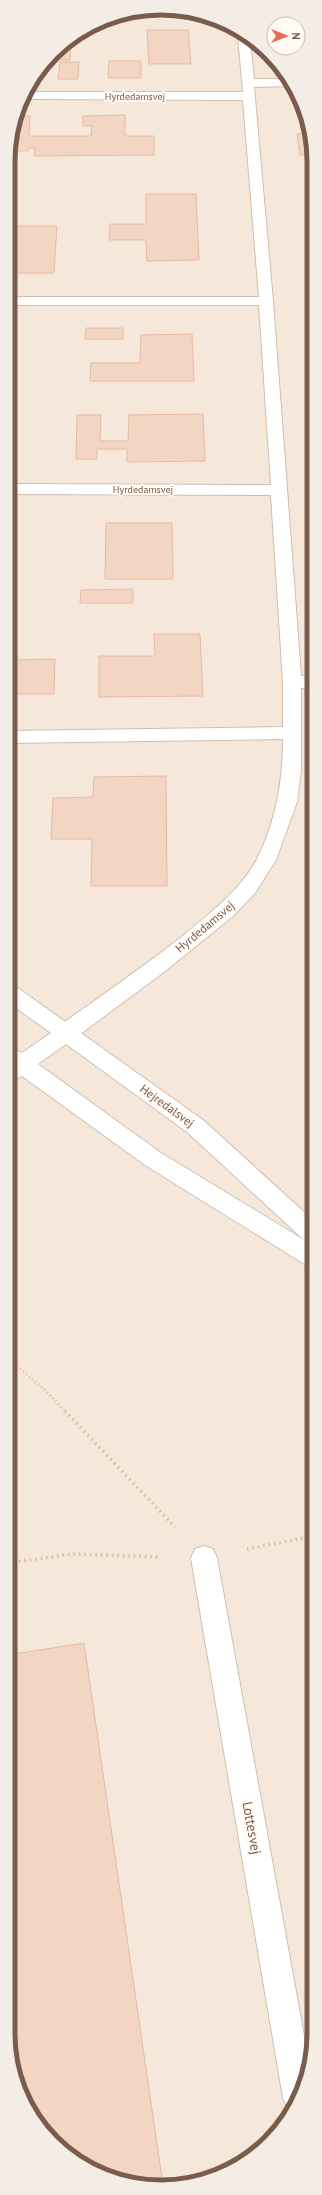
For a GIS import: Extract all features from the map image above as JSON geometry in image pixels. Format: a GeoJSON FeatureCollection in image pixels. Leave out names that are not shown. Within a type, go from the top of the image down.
{"type":"FeatureCollection","features":[{"type":"Feature","properties":{"kind":"street","name":"Hyrdedamsvej"},"geometry":{"type":"LineString","coordinates":[[15,1063],[67,1032],[199,934],[226,911],[248,888],[266,860],[282,817],[292,770],[292,682],[266,301],[247,90],[244,41]]}},
{"type":"Feature","properties":{"kind":"street"},"geometry":{"type":"LineString","coordinates":[[247,90],[285,84]]}},
{"type":"Feature","properties":{"kind":"street","name":"Hyrdedamsvej"},"geometry":{"type":"LineString","coordinates":[[30,96],[247,90]]}},
{"type":"Feature","properties":{"kind":"street"},"geometry":{"type":"LineString","coordinates":[[15,301],[266,301]]}},
{"type":"Feature","properties":{"kind":"street","name":"Hyrdedamsvej"},"geometry":{"type":"LineString","coordinates":[[15,489],[278,490]]}},
{"type":"Feature","properties":{"kind":"street"},"geometry":{"type":"LineString","coordinates":[[292,682],[307,682]]}},
{"type":"Feature","properties":{"kind":"street"},"geometry":{"type":"LineString","coordinates":[[15,737],[293,733]]}},
{"type":"Feature","properties":{"kind":"street","name":"Hejredalsvej"},"geometry":{"type":"LineString","coordinates":[[15,996],[195,1126],[307,1229]]}},
{"type":"Feature","properties":{"kind":"street"},"geometry":{"type":"LineString","coordinates":[[15,1065],[154,1158],[307,1254]]}},
{"type":"Feature","properties":{"kind":"street","name":"Lottesvej"},"geometry":{"type":"LineString","coordinates":[[204,1558],[297,2087]]}},
{"type":"Feature","properties":{"kind":"path"},"geometry":{"type":"LineString","coordinates":[[15,1364],[46,1391],[204,1558]]}},
{"type":"Feature","properties":{"kind":"path"},"geometry":{"type":"LineString","coordinates":[[15,1562],[72,1554],[204,1558],[307,1537]]}},
{"type":"Feature","properties":{"kind":"shaded area"},"geometry":{"type":"Polygon","coordinates":[[[171,15],[199,20],[226,30],[250,45],[271,65],[292,96],[296,105],[302,123],[307,151],[307,2044],[302,2072],[292,2099],[277,2123],[257,2144],[226,2165],[217,2169],[199,2175],[171,2180],[151,2180],[123,2175],[96,2165],[72,2150],[45,2123],[30,2099],[20,2072],[16,2053],[15,151],[20,123],[30,96],[45,72],[65,51],[96,30],[105,26],[142,16],[171,15]]]}},
{"type":"Feature","properties":{"kind":"building"},"geometry":{"type":"Polygon","coordinates":[[[147,30],[188,30],[191,64],[149,64],[147,30]]]}},
{"type":"Feature","properties":{"kind":"building"},"geometry":{"type":"Polygon","coordinates":[[[71,46],[70,60],[56,60],[71,46]]]}},
{"type":"Feature","properties":{"kind":"building"},"geometry":{"type":"Polygon","coordinates":[[[109,61],[141,61],[141,78],[108,78],[109,61]]]}},
{"type":"Feature","properties":{"kind":"building"},"geometry":{"type":"Polygon","coordinates":[[[60,62],[79,62],[78,79],[58,79],[60,62]]]}},
{"type":"Feature","properties":{"kind":"building"},"geometry":{"type":"Polygon","coordinates":[[[125,115],[125,136],[154,136],[154,155],[34,156],[35,148],[28,148],[28,151],[15,151],[22,116],[30,116],[29,136],[91,136],[92,126],[83,126],[83,116],[125,115]]]}},
{"type":"Feature","properties":{"kind":"building"},"geometry":{"type":"Polygon","coordinates":[[[304,133],[307,155],[300,155],[297,134],[304,133]]]}},
{"type":"Feature","properties":{"kind":"building"},"geometry":{"type":"Polygon","coordinates":[[[146,194],[196,194],[199,260],[147,261],[146,240],[109,240],[110,224],[146,224],[146,194]]]}},
{"type":"Feature","properties":{"kind":"building"},"geometry":{"type":"Polygon","coordinates":[[[15,226],[57,226],[54,273],[15,273],[15,226]]]}},
{"type":"Feature","properties":{"kind":"building"},"geometry":{"type":"Polygon","coordinates":[[[86,328],[123,328],[123,339],[85,339],[86,328]]]}},
{"type":"Feature","properties":{"kind":"building"},"geometry":{"type":"Polygon","coordinates":[[[192,334],[194,381],[90,381],[91,363],[140,363],[141,335],[192,334]]]}},
{"type":"Feature","properties":{"kind":"building"},"geometry":{"type":"Polygon","coordinates":[[[203,414],[205,461],[127,462],[127,449],[97,449],[97,459],[76,459],[77,415],[101,415],[100,441],[128,441],[129,415],[203,414]]]}},
{"type":"Feature","properties":{"kind":"building"},"geometry":{"type":"Polygon","coordinates":[[[106,523],[172,523],[173,579],[105,579],[106,523]]]}},
{"type":"Feature","properties":{"kind":"building"},"geometry":{"type":"Polygon","coordinates":[[[133,589],[133,603],[80,603],[81,590],[133,589]]]}},
{"type":"Feature","properties":{"kind":"building"},"geometry":{"type":"Polygon","coordinates":[[[154,634],[200,634],[203,696],[99,697],[99,656],[155,656],[154,634]]]}},
{"type":"Feature","properties":{"kind":"building"},"geometry":{"type":"Polygon","coordinates":[[[55,659],[54,694],[15,694],[15,660],[55,659]]]}},
{"type":"Feature","properties":{"kind":"building"},"geometry":{"type":"Polygon","coordinates":[[[166,776],[167,886],[91,886],[92,839],[51,839],[53,798],[93,797],[94,777],[166,776]]]}},
{"type":"Feature","properties":{"kind":"building"},"geometry":{"type":"Polygon","coordinates":[[[84,1643],[162,2180],[142,2179],[123,2175],[96,2165],[72,2150],[45,2123],[30,2099],[20,2072],[15,2044],[15,1654],[84,1643]]]}}]}
